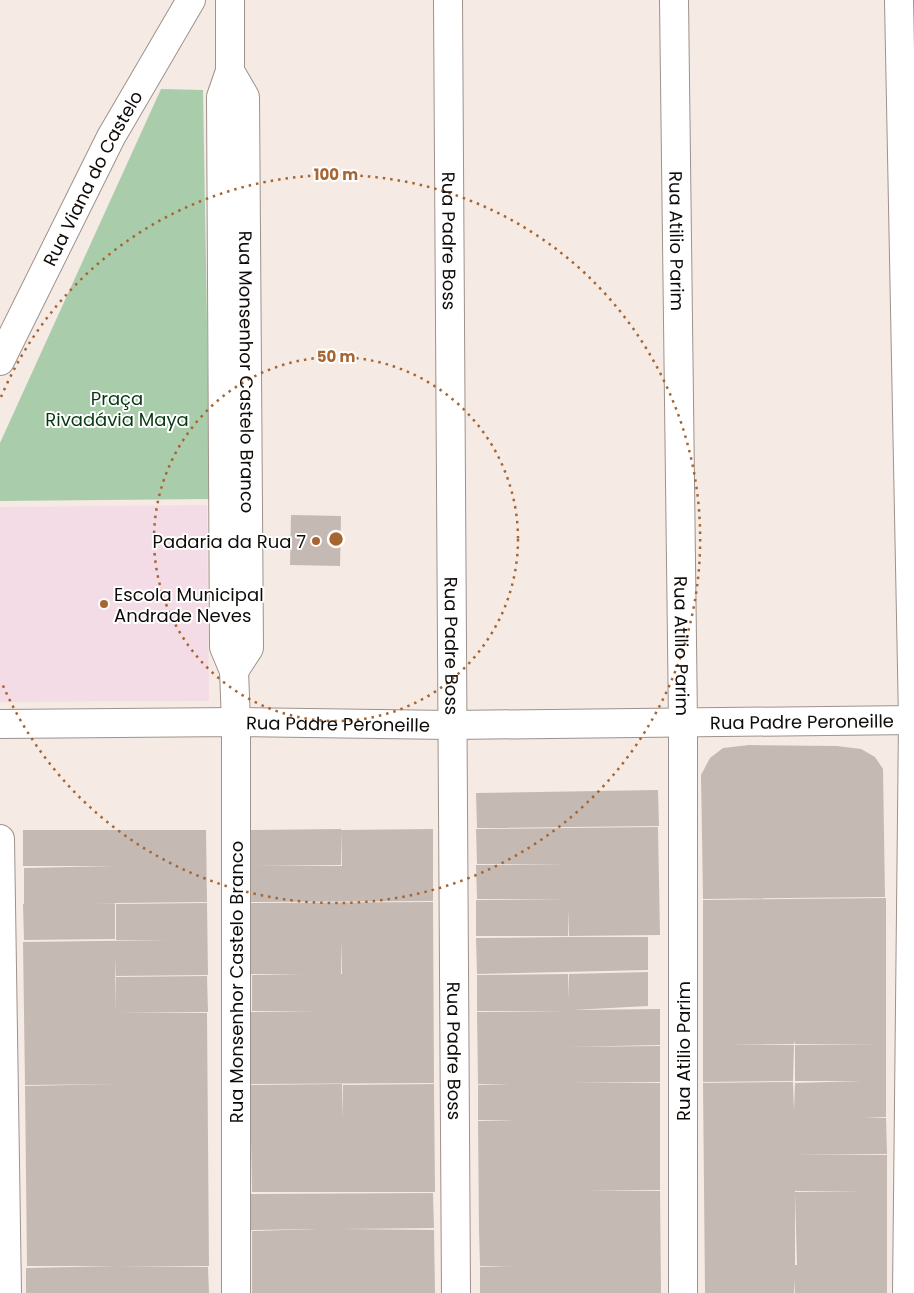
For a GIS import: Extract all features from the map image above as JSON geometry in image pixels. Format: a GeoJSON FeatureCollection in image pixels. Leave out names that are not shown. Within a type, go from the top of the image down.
{"type":"FeatureCollection","features":[{"type":"Feature","properties":{"kind":"street","name":"Rua Viana do Castelo"},"geometry":{"type":"LineString","coordinates":[[0,361],[112,138],[191,0]]}},
{"type":"Feature","properties":{"kind":"street","name":"Rua Monsenhor Castelo Branco"},"geometry":{"type":"LineString","coordinates":[[230,0],[230,71],[220,97],[224,647],[234,671],[236,722],[236,1293]]}},
{"type":"Feature","properties":{"kind":"street","name":"Rua Padre Boss"},"geometry":{"type":"LineString","coordinates":[[448,0],[456,1293]]}},
{"type":"Feature","properties":{"kind":"street","name":"Rua Atilio Parim"},"geometry":{"type":"LineString","coordinates":[[674,0],[683,722],[684,1293]]}},
{"type":"Feature","properties":{"kind":"street"},"geometry":{"type":"LineString","coordinates":[[899,0],[913,720],[907,1293]]}},
{"type":"Feature","properties":{"kind":"street","name":"Rua Padre Peroneille"},"geometry":{"type":"LineString","coordinates":[[0,724],[236,722],[451,725],[913,720]]}},
{"type":"Feature","properties":{"kind":"street"},"geometry":{"type":"LineString","coordinates":[[0,839],[7,1293]]}},
{"type":"Feature","properties":{"kind":"shaded area","name":"Escola Municipal Andrade Neves"},"geometry":{"type":"Polygon","coordinates":[[[207,505],[209,701],[0,702],[0,507],[207,505]]]}},
{"type":"Feature","properties":{"kind":"green space","name":"Praça Rivadávia Maya"},"geometry":{"type":"Polygon","coordinates":[[[161,89],[203,90],[210,499],[0,501],[0,443],[161,89]]]}},
{"type":"Feature","properties":{"kind":"building","name":"Padaria da Rua 7"},"geometry":{"type":"Polygon","coordinates":[[[291,515],[341,516],[340,566],[290,565],[291,515]]]}},
{"type":"Feature","properties":{"kind":"building"},"geometry":{"type":"Polygon","coordinates":[[[749,745],[837,746],[861,749],[875,757],[883,769],[885,897],[703,899],[701,775],[710,758],[723,748],[749,745]]]}},
{"type":"Feature","properties":{"kind":"building"},"geometry":{"type":"Polygon","coordinates":[[[658,790],[659,826],[477,828],[476,793],[658,790]]]}},
{"type":"Feature","properties":{"kind":"building"},"geometry":{"type":"Polygon","coordinates":[[[658,827],[660,935],[569,936],[568,909],[568,936],[476,936],[476,900],[568,900],[477,899],[476,865],[568,865],[477,864],[476,829],[658,827]]]}},
{"type":"Feature","properties":{"kind":"building"},"geometry":{"type":"Polygon","coordinates":[[[341,829],[341,865],[250,866],[249,830],[341,829]]]}},
{"type":"Feature","properties":{"kind":"building"},"geometry":{"type":"Polygon","coordinates":[[[433,829],[433,901],[250,902],[250,866],[342,866],[341,830],[433,829]]]}},
{"type":"Feature","properties":{"kind":"building"},"geometry":{"type":"Polygon","coordinates":[[[23,830],[206,830],[207,902],[24,904],[24,868],[115,866],[23,866],[23,830]]]}},
{"type":"Feature","properties":{"kind":"building"},"geometry":{"type":"Polygon","coordinates":[[[886,898],[886,1117],[864,1117],[886,1118],[887,1154],[794,1154],[887,1155],[887,1293],[795,1293],[795,1280],[794,1293],[705,1293],[703,1083],[793,1082],[794,1111],[795,1083],[862,1081],[795,1081],[795,1045],[877,1044],[795,1044],[794,1041],[794,1044],[727,1045],[794,1045],[793,1081],[703,1082],[703,900],[886,898]],[[795,1191],[795,1192],[863,1191],[795,1191]],[[795,1192],[795,1265],[753,1266],[797,1265],[795,1192]]]}},
{"type":"Feature","properties":{"kind":"building"},"geometry":{"type":"Polygon","coordinates":[[[433,902],[434,1083],[251,1084],[250,1012],[316,1011],[252,1011],[252,975],[304,974],[251,974],[250,903],[433,902]],[[341,938],[341,974],[342,974],[341,938]]]}},
{"type":"Feature","properties":{"kind":"building"},"geometry":{"type":"Polygon","coordinates":[[[115,903],[115,939],[24,940],[23,904],[115,903]]]}},
{"type":"Feature","properties":{"kind":"building"},"geometry":{"type":"Polygon","coordinates":[[[207,903],[208,975],[116,976],[115,957],[116,1013],[207,1013],[209,1266],[27,1266],[25,1086],[117,1084],[25,1085],[23,942],[168,940],[116,940],[116,904],[207,903]]]}},
{"type":"Feature","properties":{"kind":"building"},"geometry":{"type":"Polygon","coordinates":[[[648,937],[648,970],[477,974],[476,938],[648,937]]]}},
{"type":"Feature","properties":{"kind":"building"},"geometry":{"type":"Polygon","coordinates":[[[648,972],[648,1006],[572,1010],[660,1009],[660,1045],[566,1047],[660,1046],[660,1082],[569,1083],[660,1083],[660,1190],[585,1191],[660,1191],[661,1293],[480,1293],[480,1267],[513,1266],[480,1266],[478,1121],[516,1121],[478,1120],[478,1085],[511,1084],[478,1084],[477,1012],[569,1011],[477,1011],[477,975],[568,974],[569,999],[569,974],[648,972]]]}},
{"type":"Feature","properties":{"kind":"building"},"geometry":{"type":"Polygon","coordinates":[[[207,976],[208,1012],[116,1013],[116,977],[207,976]]]}},
{"type":"Feature","properties":{"kind":"building"},"geometry":{"type":"Polygon","coordinates":[[[342,1084],[342,1120],[343,1085],[434,1084],[435,1192],[252,1192],[250,1085],[342,1084]]]}},
{"type":"Feature","properties":{"kind":"building"},"geometry":{"type":"Polygon","coordinates":[[[433,1193],[434,1228],[343,1229],[434,1230],[435,1293],[252,1293],[252,1231],[318,1229],[251,1230],[251,1194],[433,1193]]]}},
{"type":"Feature","properties":{"kind":"building"},"geometry":{"type":"Polygon","coordinates":[[[208,1267],[209,1293],[26,1293],[26,1268],[208,1267]]]}},
{"type":"Feature","properties":{"kind":"place","name":"Padaria da Rua 7"},"geometry":{"type":"Point","coordinates":[316,541]}},
{"type":"Feature","properties":{"kind":"place","name":"Escola Municipal Andrade Neves"},"geometry":{"type":"Point","coordinates":[104,604]}}]}
